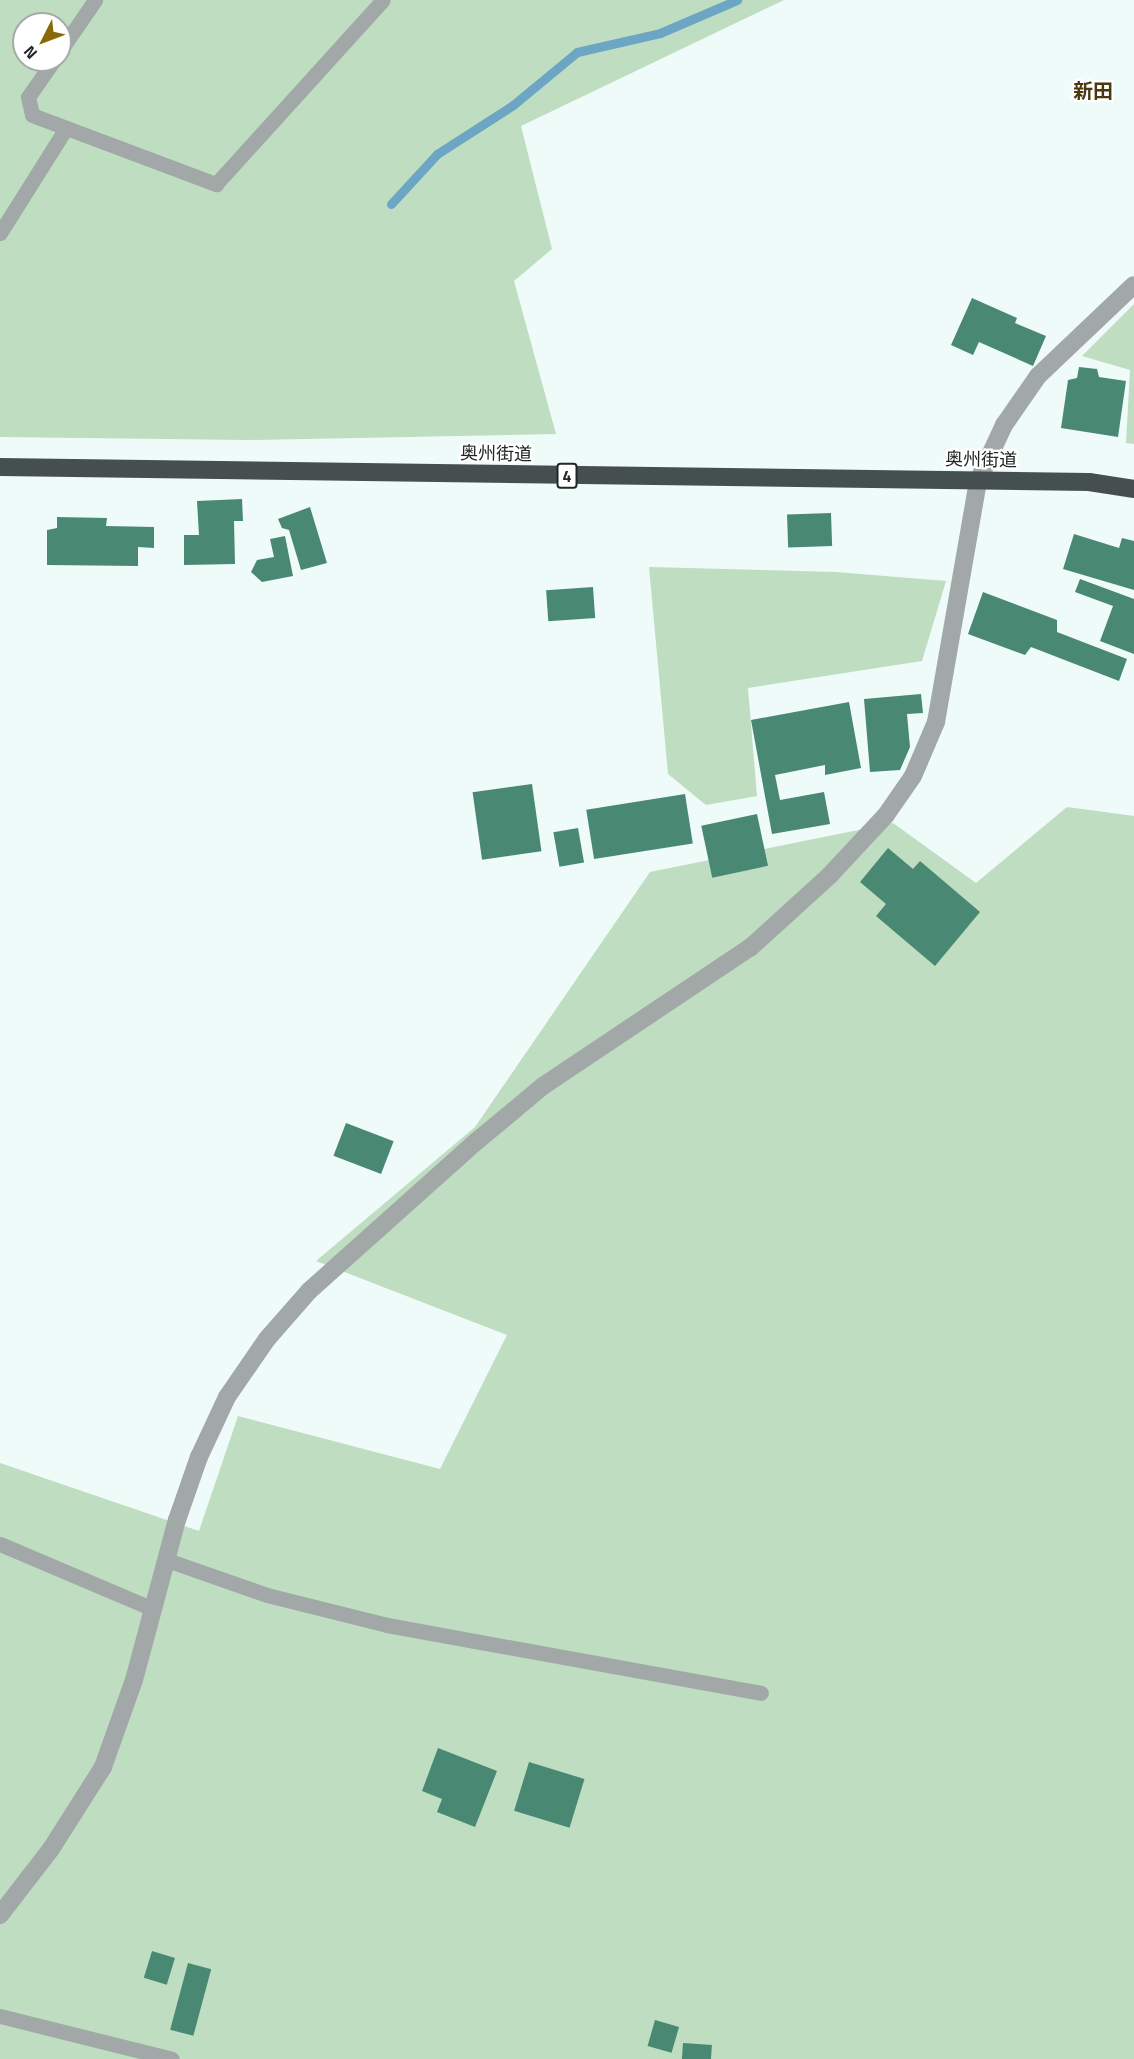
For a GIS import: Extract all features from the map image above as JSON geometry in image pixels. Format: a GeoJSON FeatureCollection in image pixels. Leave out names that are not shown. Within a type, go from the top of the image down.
{"type":"FeatureCollection","features":[{"type":"Feature","properties":{"kind":"highway","name":"奥州街道"},"geometry":{"type":"LineString","coordinates":[[0,467],[1089,482],[1134,489]]}},
{"type":"Feature","properties":{"kind":"street"},"geometry":{"type":"LineString","coordinates":[[0,1915],[51,1849],[103,1767],[199,1457],[227,1397],[267,1339],[309,1291],[543,1086],[751,947],[830,875],[886,814],[913,776],[936,722],[978,481],[1004,425],[1038,376],[1134,285]]}},
{"type":"Feature","properties":{"kind":"lane"},"geometry":{"type":"LineString","coordinates":[[72,34],[95,0]]}},
{"type":"Feature","properties":{"kind":"lane"},"geometry":{"type":"LineString","coordinates":[[46,72],[28,97],[33,116],[216,184],[384,0]]}},
{"type":"Feature","properties":{"kind":"lane"},"geometry":{"type":"LineString","coordinates":[[0,233],[66,128]]}},
{"type":"Feature","properties":{"kind":"lane"},"geometry":{"type":"LineString","coordinates":[[0,1544],[153,1609]]}},
{"type":"Feature","properties":{"kind":"lane"},"geometry":{"type":"LineString","coordinates":[[167,1560],[267,1595],[387,1625],[761,1693]]}},
{"type":"Feature","properties":{"kind":"lane"},"geometry":{"type":"LineString","coordinates":[[0,2016],[172,2059]]}},
{"type":"Feature","properties":{"kind":"green space"},"geometry":{"type":"Polygon","coordinates":[[[0,0],[784,0],[521,126],[552,249],[514,281],[556,434],[248,440],[0,437],[0,0]]]}},
{"type":"Feature","properties":{"kind":"green space"},"geometry":{"type":"Polygon","coordinates":[[[1134,304],[1134,444],[1126,443],[1130,370],[1082,356],[1134,304]]]}},
{"type":"Feature","properties":{"kind":"green space"},"geometry":{"type":"Polygon","coordinates":[[[649,567],[836,572],[946,581],[922,661],[748,688],[757,796],[706,805],[668,774],[649,567]]]}},
{"type":"Feature","properties":{"kind":"green space"},"geometry":{"type":"Polygon","coordinates":[[[1067,807],[1134,816],[1134,2059],[0,2059],[0,1463],[199,1531],[238,1416],[440,1469],[507,1335],[316,1261],[475,1127],[650,872],[893,823],[976,883],[1067,807]]]}},
{"type":"Feature","properties":{"kind":"building"},"geometry":{"type":"Polygon","coordinates":[[[972,298],[1017,318],[1015,323],[1046,336],[1033,366],[979,342],[973,355],[951,345],[972,298]]]}},
{"type":"Feature","properties":{"kind":"building"},"geometry":{"type":"Polygon","coordinates":[[[1079,367],[1097,369],[1099,377],[1126,381],[1118,437],[1061,428],[1068,380],[1077,378],[1079,367]]]}},
{"type":"Feature","properties":{"kind":"building"},"geometry":{"type":"Polygon","coordinates":[[[242,499],[243,521],[234,521],[235,564],[184,565],[184,535],[199,535],[197,501],[242,499]]]}},
{"type":"Feature","properties":{"kind":"building"},"geometry":{"type":"Polygon","coordinates":[[[310,507],[327,563],[301,570],[289,530],[282,528],[278,519],[310,507]]]}},
{"type":"Feature","properties":{"kind":"building"},"geometry":{"type":"Polygon","coordinates":[[[831,513],[832,546],[788,548],[787,515],[831,513]]]}},
{"type":"Feature","properties":{"kind":"building"},"geometry":{"type":"Polygon","coordinates":[[[57,517],[107,518],[106,526],[154,527],[154,548],[138,547],[138,566],[47,565],[47,530],[57,528],[57,517]]]}},
{"type":"Feature","properties":{"kind":"building"},"geometry":{"type":"Polygon","coordinates":[[[1074,534],[1119,548],[1122,538],[1134,541],[1134,590],[1063,569],[1074,534]]]}},
{"type":"Feature","properties":{"kind":"building"},"geometry":{"type":"Polygon","coordinates":[[[285,536],[293,576],[262,582],[251,572],[257,560],[274,557],[270,539],[285,536]]]}},
{"type":"Feature","properties":{"kind":"building"},"geometry":{"type":"Polygon","coordinates":[[[1080,579],[1134,599],[1134,654],[1100,641],[1113,606],[1075,592],[1080,579]]]}},
{"type":"Feature","properties":{"kind":"building"},"geometry":{"type":"Polygon","coordinates":[[[593,587],[595,618],[548,621],[546,590],[593,587]]]}},
{"type":"Feature","properties":{"kind":"building"},"geometry":{"type":"Polygon","coordinates":[[[983,592],[1057,620],[1057,632],[1127,659],[1119,681],[1031,647],[1025,655],[968,634],[983,592]]]}},
{"type":"Feature","properties":{"kind":"building"},"geometry":{"type":"Polygon","coordinates":[[[921,694],[923,713],[907,714],[910,747],[900,770],[870,772],[864,699],[921,694]]]}},
{"type":"Feature","properties":{"kind":"building"},"geometry":{"type":"Polygon","coordinates":[[[849,702],[861,768],[825,775],[825,765],[775,775],[780,800],[824,792],[830,824],[772,834],[751,720],[849,702]]]}},
{"type":"Feature","properties":{"kind":"building"},"geometry":{"type":"Polygon","coordinates":[[[532,784],[541,851],[482,860],[473,792],[532,784]]]}},
{"type":"Feature","properties":{"kind":"building"},"geometry":{"type":"Polygon","coordinates":[[[685,794],[693,843],[594,859],[586,810],[685,794]]]}},
{"type":"Feature","properties":{"kind":"building"},"geometry":{"type":"Polygon","coordinates":[[[757,814],[768,866],[712,878],[701,826],[757,814]]]}},
{"type":"Feature","properties":{"kind":"building"},"geometry":{"type":"Polygon","coordinates":[[[578,828],[584,862],[559,867],[553,832],[578,828]]]}},
{"type":"Feature","properties":{"kind":"building"},"geometry":{"type":"Polygon","coordinates":[[[888,848],[913,869],[920,861],[980,912],[935,966],[876,916],[886,904],[860,882],[888,848]]]}},
{"type":"Feature","properties":{"kind":"building"},"geometry":{"type":"Polygon","coordinates":[[[346,1123],[394,1141],[381,1174],[333,1156],[346,1123]]]}},
{"type":"Feature","properties":{"kind":"building"},"geometry":{"type":"Polygon","coordinates":[[[438,1748],[497,1771],[475,1827],[437,1812],[442,1799],[422,1791],[438,1748]]]}},
{"type":"Feature","properties":{"kind":"building"},"geometry":{"type":"Polygon","coordinates":[[[529,1762],[584,1779],[570,1828],[514,1811],[529,1762]]]}},
{"type":"Feature","properties":{"kind":"building"},"geometry":{"type":"Polygon","coordinates":[[[152,1951],[175,1958],[167,1985],[144,1978],[152,1951]]]}},
{"type":"Feature","properties":{"kind":"building"},"geometry":{"type":"Polygon","coordinates":[[[188,1963],[211,1969],[193,2036],[170,2030],[188,1963]]]}},
{"type":"Feature","properties":{"kind":"building"},"geometry":{"type":"Polygon","coordinates":[[[655,2020],[679,2027],[672,2053],[648,2046],[655,2020]]]}},
{"type":"Feature","properties":{"kind":"building"},"geometry":{"type":"Polygon","coordinates":[[[683,2043],[712,2045],[711,2059],[682,2059],[683,2043]]]}},
{"type":"Feature","properties":{"kind":"waterway"},"geometry":{"type":"LineString","coordinates":[[391,204],[437,154],[513,105],[577,52],[660,33],[737,0]]}},
{"type":"Feature","properties":{"kind":"district","name":"新田"},"geometry":{"type":"Point","coordinates":[1093,90]}}]}
